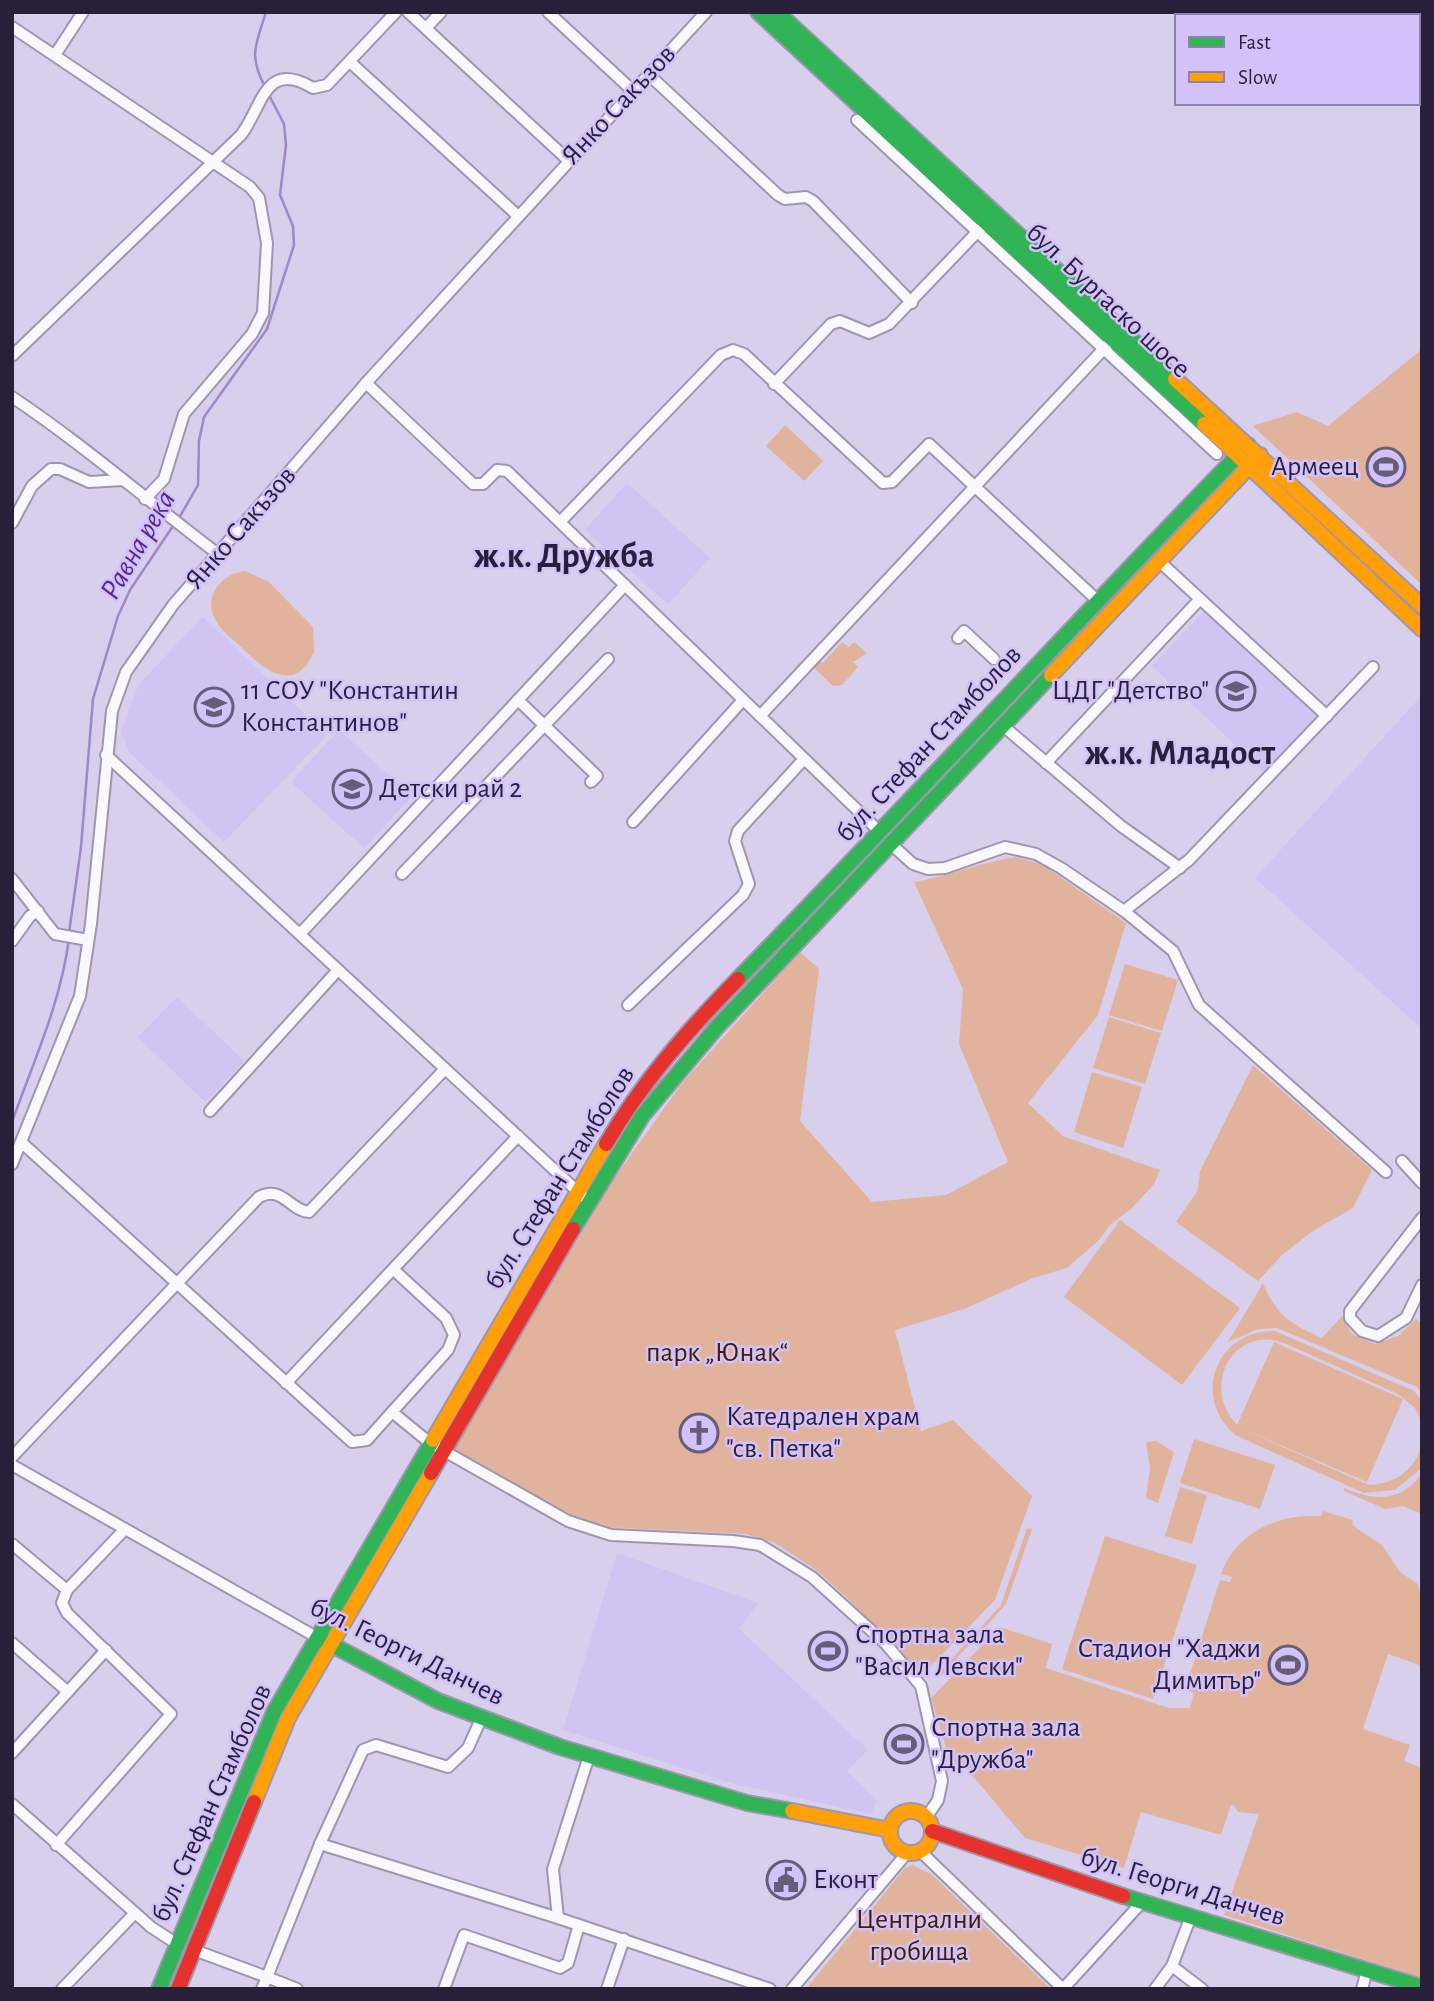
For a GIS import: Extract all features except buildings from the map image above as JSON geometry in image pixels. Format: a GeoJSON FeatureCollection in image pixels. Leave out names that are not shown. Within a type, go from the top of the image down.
{"type":"FeatureCollection","features":[{"type":"Feature","properties":{"kind":"main road","name":"бул. Бургаско шосе"},"geometry":{"type":"LineString","coordinates":[[758,12],[1108,344],[1243,450]]}},
{"type":"Feature","properties":{"kind":"main road","name":"бул. Бургаско шосе"},"geometry":{"type":"LineString","coordinates":[[777,12],[1243,450],[1422,606]]}},
{"type":"Feature","properties":{"kind":"main road","name":"бул. Стефан Стамболов"},"geometry":{"type":"LineString","coordinates":[[178,1989],[288,1718],[325,1641],[430,1443],[627,1108],[654,1071],[702,1016],[881,833],[1097,600],[1243,450]]}},
{"type":"Feature","properties":{"kind":"main road","name":"бул. Бургаско шосе"},"geometry":{"type":"LineString","coordinates":[[1255,461],[1422,629]]}},
{"type":"Feature","properties":{"kind":"main road","name":"бул. Стефан Стамболов"},"geometry":{"type":"LineString","coordinates":[[159,1989],[274,1712],[325,1641],[444,1451],[589,1201],[642,1116],[717,1027],[1255,461]]}},
{"type":"Feature","properties":{"kind":"main road"},"geometry":{"type":"LineString","coordinates":[[881,833],[892,845]]}},
{"type":"Feature","properties":{"kind":"main road","name":"бул. Георги Данчев"},"geometry":{"type":"LineString","coordinates":[[325,1641],[419,1692],[481,1719],[589,1756],[747,1803],[890,1830]]}},
{"type":"Feature","properties":{"kind":"main road"},"geometry":{"type":"LineString","coordinates":[[904,1813],[917,1813],[929,1825],[930,1841],[914,1852],[894,1845],[890,1830],[894,1821],[904,1813]]}},
{"type":"Feature","properties":{"kind":"main road","name":"бул. Георги Данчев"},"geometry":{"type":"LineString","coordinates":[[929,1825],[1142,1902],[1422,1987]]}},
{"type":"Feature","properties":{"kind":"street"},"geometry":{"type":"LineString","coordinates":[[55,55],[83,12]]}},
{"type":"Feature","properties":{"kind":"street"},"geometry":{"type":"LineString","coordinates":[[12,356],[212,163],[250,123],[263,94],[271,85],[284,78],[296,78],[313,88],[321,88],[350,62],[396,12]]}},
{"type":"Feature","properties":{"kind":"street"},"geometry":{"type":"LineString","coordinates":[[408,12],[568,160]]}},
{"type":"Feature","properties":{"kind":"street"},"geometry":{"type":"LineString","coordinates":[[426,28],[441,12]]}},
{"type":"Feature","properties":{"kind":"street"},"geometry":{"type":"LineString","coordinates":[[548,12],[632,91]]}},
{"type":"Feature","properties":{"kind":"street","name":"Янко Сакъзов"},"geometry":{"type":"LineString","coordinates":[[12,1164],[80,996],[83,939],[112,711],[126,672],[173,605],[366,383],[517,215],[706,12]]}},
{"type":"Feature","properties":{"kind":"street"},"geometry":{"type":"LineString","coordinates":[[12,27],[250,187],[259,198],[267,243],[265,300],[252,334],[184,414],[164,479],[145,499]]}},
{"type":"Feature","properties":{"kind":"street"},"geometry":{"type":"LineString","coordinates":[[350,62],[517,215]]}},
{"type":"Feature","properties":{"kind":"street"},"geometry":{"type":"LineString","coordinates":[[648,74],[778,195],[785,199],[806,197],[813,201],[912,303]]}},
{"type":"Feature","properties":{"kind":"street"},"geometry":{"type":"LineString","coordinates":[[774,384],[831,324],[840,321],[869,333],[878,331],[912,303],[982,227],[858,120]]}},
{"type":"Feature","properties":{"kind":"street"},"geometry":{"type":"LineString","coordinates":[[760,716],[1108,344],[1217,454]]}},
{"type":"Feature","properties":{"kind":"street"},"geometry":{"type":"LineString","coordinates":[[560,522],[724,352],[741,352],[879,482],[892,482],[929,444],[1097,600]]}},
{"type":"Feature","properties":{"kind":"street"},"geometry":{"type":"LineString","coordinates":[[366,383],[473,484],[481,485],[497,470],[505,469],[881,833]]}},
{"type":"Feature","properties":{"kind":"street"},"geometry":{"type":"LineString","coordinates":[[12,397],[68,434],[145,499],[218,554]]}},
{"type":"Feature","properties":{"kind":"street"},"geometry":{"type":"LineString","coordinates":[[12,523],[32,486],[51,469],[60,469],[89,482],[122,480]]}},
{"type":"Feature","properties":{"kind":"street"},"geometry":{"type":"LineString","coordinates":[[1159,561],[1327,716]]}},
{"type":"Feature","properties":{"kind":"street"},"geometry":{"type":"LineString","coordinates":[[300,934],[625,585]]}},
{"type":"Feature","properties":{"kind":"street"},"geometry":{"type":"LineString","coordinates":[[1046,762],[1200,599]]}},
{"type":"Feature","properties":{"kind":"street"},"geometry":{"type":"LineString","coordinates":[[958,638],[964,631],[995,659]]}},
{"type":"Feature","properties":{"kind":"street"},"geometry":{"type":"LineString","coordinates":[[402,874],[608,659]]}},
{"type":"Feature","properties":{"kind":"street"},"geometry":{"type":"LineString","coordinates":[[1124,911],[1180,868],[1373,667]]}},
{"type":"Feature","properties":{"kind":"street"},"geometry":{"type":"LineString","coordinates":[[518,700],[597,776],[591,782]]}},
{"type":"Feature","properties":{"kind":"street"},"geometry":{"type":"LineString","coordinates":[[633,822],[743,700]]}},
{"type":"Feature","properties":{"kind":"street"},"geometry":{"type":"LineString","coordinates":[[1002,725],[1121,826],[1180,868]]}},
{"type":"Feature","properties":{"kind":"street"},"geometry":{"type":"LineString","coordinates":[[106,755],[589,1201]]}},
{"type":"Feature","properties":{"kind":"street"},"geometry":{"type":"LineString","coordinates":[[628,1005],[743,895],[749,884],[735,841],[738,831],[804,759]]}},
{"type":"Feature","properties":{"kind":"street"},"geometry":{"type":"LineString","coordinates":[[892,845],[913,864],[928,869],[945,868],[1005,847],[1020,849],[1061,868],[1124,911],[1173,951],[1199,1005],[1386,1172]]}},
{"type":"Feature","properties":{"kind":"street"},"geometry":{"type":"LineString","coordinates":[[12,878],[55,934],[83,939]]}},
{"type":"Feature","properties":{"kind":"street"},"geometry":{"type":"LineString","coordinates":[[12,941],[30,916],[38,911]]}},
{"type":"Feature","properties":{"kind":"street"},"geometry":{"type":"LineString","coordinates":[[210,1111],[338,970]]}},
{"type":"Feature","properties":{"kind":"street"},"geometry":{"type":"LineString","coordinates":[[12,1457],[176,1283],[184,1279],[266,1194],[279,1194],[300,1211],[309,1212],[320,1204],[445,1069]]}},
{"type":"Feature","properties":{"kind":"street"},"geometry":{"type":"LineString","coordinates":[[286,1383],[518,1136]]}},
{"type":"Feature","properties":{"kind":"street"},"geometry":{"type":"LineString","coordinates":[[21,1142],[352,1441],[367,1440],[448,1350],[454,1335],[446,1318],[394,1270]]}},
{"type":"Feature","properties":{"kind":"street"},"geometry":{"type":"LineString","coordinates":[[1402,1161],[1422,1184]]}},
{"type":"Feature","properties":{"kind":"street"},"geometry":{"type":"LineString","coordinates":[[1422,1218],[1350,1311],[1350,1318],[1362,1331],[1378,1336],[1406,1318],[1422,1285]]}},
{"type":"Feature","properties":{"kind":"street"},"geometry":{"type":"LineString","coordinates":[[392,1412],[430,1443],[545,1510],[579,1526],[611,1535],[733,1541],[760,1545],[812,1577],[886,1644],[921,1686],[942,1781],[929,1825]]}},
{"type":"Feature","properties":{"kind":"street","name":"бул. Георги Данчев"},"geometry":{"type":"LineString","coordinates":[[12,1465],[325,1641]]}},
{"type":"Feature","properties":{"kind":"street"},"geometry":{"type":"LineString","coordinates":[[56,1844],[171,1714],[64,1608],[62,1598],[67,1590],[125,1529]]}},
{"type":"Feature","properties":{"kind":"street"},"geometry":{"type":"LineString","coordinates":[[12,1544],[67,1590]]}},
{"type":"Feature","properties":{"kind":"street"},"geometry":{"type":"LineString","coordinates":[[12,1643],[68,1692]]}},
{"type":"Feature","properties":{"kind":"street"},"geometry":{"type":"LineString","coordinates":[[12,1753],[106,1650]]}},
{"type":"Feature","properties":{"kind":"street"},"geometry":{"type":"LineString","coordinates":[[262,1989],[320,1844],[363,1750],[376,1745],[448,1767],[468,1748],[481,1719]]}},
{"type":"Feature","properties":{"kind":"street"},"geometry":{"type":"LineString","coordinates":[[558,1918],[553,1869],[589,1756]]}},
{"type":"Feature","properties":{"kind":"street"},"geometry":{"type":"LineString","coordinates":[[12,1804],[135,1913],[177,1944]]}},
{"type":"Feature","properties":{"kind":"street"},"geometry":{"type":"LineString","coordinates":[[320,1844],[624,1939],[771,1989]]}},
{"type":"Feature","properties":{"kind":"street"},"geometry":{"type":"LineString","coordinates":[[792,1989],[914,1852],[1063,1989],[1142,1902]]}},
{"type":"Feature","properties":{"kind":"street"},"geometry":{"type":"LineString","coordinates":[[62,1989],[135,1913]]}},
{"type":"Feature","properties":{"kind":"street"},"geometry":{"type":"LineString","coordinates":[[1155,1989],[1172,1966],[1191,1916]]}},
{"type":"Feature","properties":{"kind":"street"},"geometry":{"type":"LineString","coordinates":[[443,1989],[464,1935],[560,1968],[568,1963],[579,1925]]}},
{"type":"Feature","properties":{"kind":"street"},"geometry":{"type":"LineString","coordinates":[[607,1989],[624,1939]]}},
{"type":"Feature","properties":{"kind":"street"},"geometry":{"type":"LineString","coordinates":[[194,1950],[298,1989]]}},
{"type":"Feature","properties":{"kind":"street"},"geometry":{"type":"LineString","coordinates":[[1172,1966],[1202,1989]]}},
{"type":"Feature","properties":{"kind":"street"},"geometry":{"type":"LineString","coordinates":[[1362,1989],[1367,1970]]}},
{"type":"Feature","properties":{"kind":"shaded area"},"geometry":{"type":"Polygon","coordinates":[[[627,483],[710,558],[668,604],[585,530],[627,483]]]}},
{"type":"Feature","properties":{"kind":"shaded area","name":"ЦДГ \"Детство\""},"geometry":{"type":"Polygon","coordinates":[[[1206,609],[1319,715],[1265,773],[1152,666],[1206,609]]]}},
{"type":"Feature","properties":{"kind":"shaded area","name":"11 СОУ \"Константин Константинов\""},"geometry":{"type":"Polygon","coordinates":[[[203,617],[327,735],[224,842],[129,752],[121,731],[139,684],[203,617]]]}},
{"type":"Feature","properties":{"kind":"shaded area"},"geometry":{"type":"Polygon","coordinates":[[[1422,695],[1422,1029],[1255,878],[1422,695]]]}},
{"type":"Feature","properties":{"kind":"shaded area","name":"Детски рай 2"},"geometry":{"type":"Polygon","coordinates":[[[339,730],[412,796],[364,848],[291,782],[339,730]]]}},
{"type":"Feature","properties":{"kind":"shaded area"},"geometry":{"type":"Polygon","coordinates":[[[177,997],[244,1061],[205,1102],[138,1037],[177,997]]]}},
{"type":"Feature","properties":{"kind":"shaded area"},"geometry":{"type":"Polygon","coordinates":[[[617,1553],[758,1603],[739,1629],[868,1750],[847,1771],[877,1800],[871,1814],[731,1783],[563,1730],[617,1553]]]}},
{"type":"Feature","properties":{"kind":"green space"},"geometry":{"type":"Polygon","coordinates":[[[1422,349],[1422,585],[1253,426],[1297,412],[1328,426],[1422,349]]]}},
{"type":"Feature","properties":{"kind":"green space"},"geometry":{"type":"Polygon","coordinates":[[[785,425],[823,461],[804,481],[766,446],[785,425]]]}},
{"type":"Feature","properties":{"kind":"green space"},"geometry":{"type":"Polygon","coordinates":[[[245,571],[269,582],[313,627],[314,652],[298,673],[280,674],[260,664],[228,636],[216,621],[211,603],[216,588],[228,577],[245,571]]]}},
{"type":"Feature","properties":{"kind":"green space"},"geometry":{"type":"Polygon","coordinates":[[[842,642],[849,647],[854,642],[867,653],[853,662],[858,667],[842,685],[833,686],[814,668],[819,660],[823,663],[842,642]]]}},
{"type":"Feature","properties":{"kind":"green space","name":"парк „Юнак“"},"geometry":{"type":"Polygon","coordinates":[[[1016,857],[1043,865],[1126,923],[1098,1015],[1028,1103],[1063,1136],[1160,1170],[1154,1184],[1132,1208],[1110,1225],[1099,1240],[1067,1268],[1033,1278],[964,1309],[895,1330],[921,1431],[953,1420],[1032,1496],[995,1600],[923,1674],[917,1673],[887,1637],[815,1569],[775,1543],[746,1534],[603,1527],[544,1504],[451,1451],[615,1177],[683,1082],[800,952],[819,969],[800,1121],[872,1202],[946,1195],[1008,1162],[959,1044],[963,989],[914,882],[1016,857]]]}},
{"type":"Feature","properties":{"kind":"green space"},"geometry":{"type":"Polygon","coordinates":[[[1125,964],[1178,980],[1162,1031],[1109,1015],[1125,964]]]}},
{"type":"Feature","properties":{"kind":"green space"},"geometry":{"type":"Polygon","coordinates":[[[1109,1017],[1161,1033],[1145,1084],[1093,1068],[1109,1017]]]}},
{"type":"Feature","properties":{"kind":"green space"},"geometry":{"type":"Polygon","coordinates":[[[1253,1065],[1372,1170],[1353,1208],[1313,1231],[1283,1254],[1258,1281],[1176,1222],[1198,1190],[1200,1171],[1253,1065]]]}},
{"type":"Feature","properties":{"kind":"green space"},"geometry":{"type":"Polygon","coordinates":[[[1092,1072],[1142,1087],[1123,1148],[1074,1132],[1092,1072]]]}},
{"type":"Feature","properties":{"kind":"green space"},"geometry":{"type":"Polygon","coordinates":[[[1120,1220],[1240,1308],[1182,1385],[1064,1297],[1120,1220]]]}},
{"type":"Feature","properties":{"kind":"green space"},"geometry":{"type":"Polygon","coordinates":[[[1263,1283],[1268,1295],[1286,1318],[1322,1338],[1342,1316],[1352,1334],[1375,1344],[1398,1336],[1416,1319],[1422,1323],[1422,1394],[1417,1387],[1277,1328],[1258,1329],[1228,1342],[1263,1283]]]}},
{"type":"Feature","properties":{"kind":"green space"},"geometry":{"type":"Polygon","coordinates":[[[1275,1331],[1414,1391],[1422,1401],[1422,1423],[1415,1408],[1398,1394],[1284,1343],[1266,1339],[1250,1342],[1237,1350],[1222,1377],[1226,1410],[1237,1425],[1274,1342],[1403,1399],[1367,1482],[1238,1427],[1369,1485],[1388,1482],[1403,1474],[1414,1462],[1422,1445],[1422,1468],[1395,1490],[1364,1493],[1235,1435],[1222,1420],[1214,1403],[1216,1368],[1225,1353],[1238,1341],[1255,1334],[1275,1331]]]}},
{"type":"Feature","properties":{"kind":"green space"},"geometry":{"type":"Polygon","coordinates":[[[1194,1439],[1275,1465],[1260,1509],[1180,1483],[1194,1439]]]}},
{"type":"Feature","properties":{"kind":"green space"},"geometry":{"type":"Polygon","coordinates":[[[1156,1441],[1174,1452],[1158,1503],[1146,1498],[1150,1468],[1146,1442],[1156,1441]]]}},
{"type":"Feature","properties":{"kind":"green space"},"geometry":{"type":"Polygon","coordinates":[[[1422,1474],[1422,1514],[1403,1506],[1385,1509],[1344,1491],[1344,1488],[1366,1495],[1386,1497],[1404,1490],[1422,1474]]]}},
{"type":"Feature","properties":{"kind":"green space"},"geometry":{"type":"Polygon","coordinates":[[[1180,1487],[1207,1495],[1192,1544],[1165,1536],[1180,1487]]]}},
{"type":"Feature","properties":{"kind":"green space"},"geometry":{"type":"Polygon","coordinates":[[[1323,1511],[1353,1520],[1352,1525],[1382,1545],[1400,1572],[1418,1584],[1422,1604],[1422,1666],[1388,1654],[1363,1729],[1410,1745],[1404,1761],[1422,1768],[1422,1978],[1224,1915],[1259,1814],[1238,1812],[1234,1805],[1231,1805],[1221,1835],[1141,1812],[1124,1868],[1025,1838],[966,1768],[950,1761],[931,1698],[1000,1627],[1052,1644],[1046,1668],[1169,1708],[1190,1708],[1194,1693],[1185,1689],[1220,1580],[1230,1582],[1232,1577],[1221,1574],[1228,1559],[1248,1536],[1261,1528],[1290,1518],[1321,1516],[1323,1511]]]}},
{"type":"Feature","properties":{"kind":"green space"},"geometry":{"type":"Polygon","coordinates":[[[1027,1528],[1032,1529],[1006,1604],[941,1676],[938,1674],[1001,1605],[1027,1528]]]}},
{"type":"Feature","properties":{"kind":"green space"},"geometry":{"type":"Polygon","coordinates":[[[1105,1536],[1197,1565],[1153,1699],[1062,1669],[1105,1536]]]}},
{"type":"Feature","properties":{"kind":"green space","name":"Централни гробища"},"geometry":{"type":"Polygon","coordinates":[[[912,1865],[931,1874],[1051,1989],[806,1989],[905,1868],[912,1865]]]}},
{"type":"Feature","properties":{"kind":"waterway","name":"Равна река"},"geometry":{"type":"LineString","coordinates":[[265,87],[257,66],[255,50],[266,12]]}},
{"type":"Feature","properties":{"kind":"waterway","name":"Равна река"},"geometry":{"type":"LineString","coordinates":[[179,518],[198,485],[199,441],[204,417],[267,329],[294,245],[293,226],[280,195],[286,145],[284,124],[268,93]]}},
{"type":"Feature","properties":{"kind":"waterway","name":"Равна река"},"geometry":{"type":"LineString","coordinates":[[69,933],[81,847],[93,699],[118,616],[130,590],[175,523]]}},
{"type":"Feature","properties":{"kind":"waterway","name":"Равна река"},"geometry":{"type":"LineString","coordinates":[[12,1122],[53,1010],[69,939]]}},
{"type":"Feature","properties":{"kind":"traffic: fast"},"geometry":{"type":"LineString","coordinates":[[758,12],[1204,424]]}},
{"type":"Feature","properties":{"kind":"traffic: fast"},"geometry":{"type":"LineString","coordinates":[[777,12],[1175,379]]}},
{"type":"Feature","properties":{"kind":"traffic: fast"},"geometry":{"type":"LineString","coordinates":[[738,979],[1248,445]]}},
{"type":"Feature","properties":{"kind":"traffic: fast"},"geometry":{"type":"LineString","coordinates":[[573,1229],[642,1116],[717,1027],[1051,675]]}},
{"type":"Feature","properties":{"kind":"traffic: fast"},"geometry":{"type":"LineString","coordinates":[[159,1989],[274,1712],[433,1440]]}},
{"type":"Feature","properties":{"kind":"traffic: fast"},"geometry":{"type":"LineString","coordinates":[[323,1640],[438,1701],[560,1747],[747,1803],[792,1811]]}},
{"type":"Feature","properties":{"kind":"traffic: fast"},"geometry":{"type":"LineString","coordinates":[[1123,1896],[1422,1987]]}},
{"type":"Feature","properties":{"kind":"traffic: slow"},"geometry":{"type":"LineString","coordinates":[[1175,379],[1422,606]]}},
{"type":"Feature","properties":{"kind":"traffic: slow"},"geometry":{"type":"LineString","coordinates":[[1204,424],[1422,629]]}},
{"type":"Feature","properties":{"kind":"traffic: slow"},"geometry":{"type":"LineString","coordinates":[[1051,675],[1260,455]]}},
{"type":"Feature","properties":{"kind":"traffic: slow"},"geometry":{"type":"LineString","coordinates":[[433,1440],[606,1144]]}},
{"type":"Feature","properties":{"kind":"traffic: slow"},"geometry":{"type":"LineString","coordinates":[[254,1802],[288,1718],[431,1473]]}},
{"type":"Feature","properties":{"kind":"traffic: slow"},"geometry":{"type":"LineString","coordinates":[[792,1811],[890,1830]]}},
{"type":"Feature","properties":{"kind":"traffic: slow"},"geometry":{"type":"LineString","coordinates":[[911,1811],[926,1817],[932,1832],[926,1847],[911,1853],[896,1847],[890,1832],[896,1817],[911,1811]]}},
{"type":"Feature","properties":{"kind":"traffic: jam"},"geometry":{"type":"LineString","coordinates":[[606,1144],[667,1057],[738,979]]}},
{"type":"Feature","properties":{"kind":"traffic: jam"},"geometry":{"type":"LineString","coordinates":[[431,1473],[573,1229]]}},
{"type":"Feature","properties":{"kind":"traffic: jam"},"geometry":{"type":"LineString","coordinates":[[178,1989],[254,1802]]}},
{"type":"Feature","properties":{"kind":"traffic: jam"},"geometry":{"type":"LineString","coordinates":[[932,1831],[1123,1896]]}},
{"type":"Feature","properties":{"kind":"place","name":"Армеец"},"geometry":{"type":"Point","coordinates":[1386,467]}},
{"type":"Feature","properties":{"kind":"place","name":"ЦДГ \"Детство\""},"geometry":{"type":"Point","coordinates":[1236,691]}},
{"type":"Feature","properties":{"kind":"place","name":"11 СОУ \"Константин Константинов\""},"geometry":{"type":"Point","coordinates":[214,707]}},
{"type":"Feature","properties":{"kind":"place","name":"Детски рай 2"},"geometry":{"type":"Point","coordinates":[352,789]}},
{"type":"Feature","properties":{"kind":"place","name":"Катедрален храм \"св. Петка\""},"geometry":{"type":"Point","coordinates":[699,1433]}},
{"type":"Feature","properties":{"kind":"place","name":"Спортна зала \"Васил Левски\""},"geometry":{"type":"Point","coordinates":[828,1651]}},
{"type":"Feature","properties":{"kind":"place","name":"Стадион \"Хаджи Димитър\""},"geometry":{"type":"Point","coordinates":[1288,1665]}},
{"type":"Feature","properties":{"kind":"place","name":"Спортна зала \"Дружба\""},"geometry":{"type":"Point","coordinates":[904,1744]}},
{"type":"Feature","properties":{"kind":"place","name":"Еконт"},"geometry":{"type":"Point","coordinates":[786,1880]}},
{"type":"Feature","properties":{"kind":"district","name":"ж.к. Дружба"},"geometry":{"type":"Point","coordinates":[564,556]}},
{"type":"Feature","properties":{"kind":"district","name":"ж.к. Младост"},"geometry":{"type":"Point","coordinates":[1180,753]}}]}
